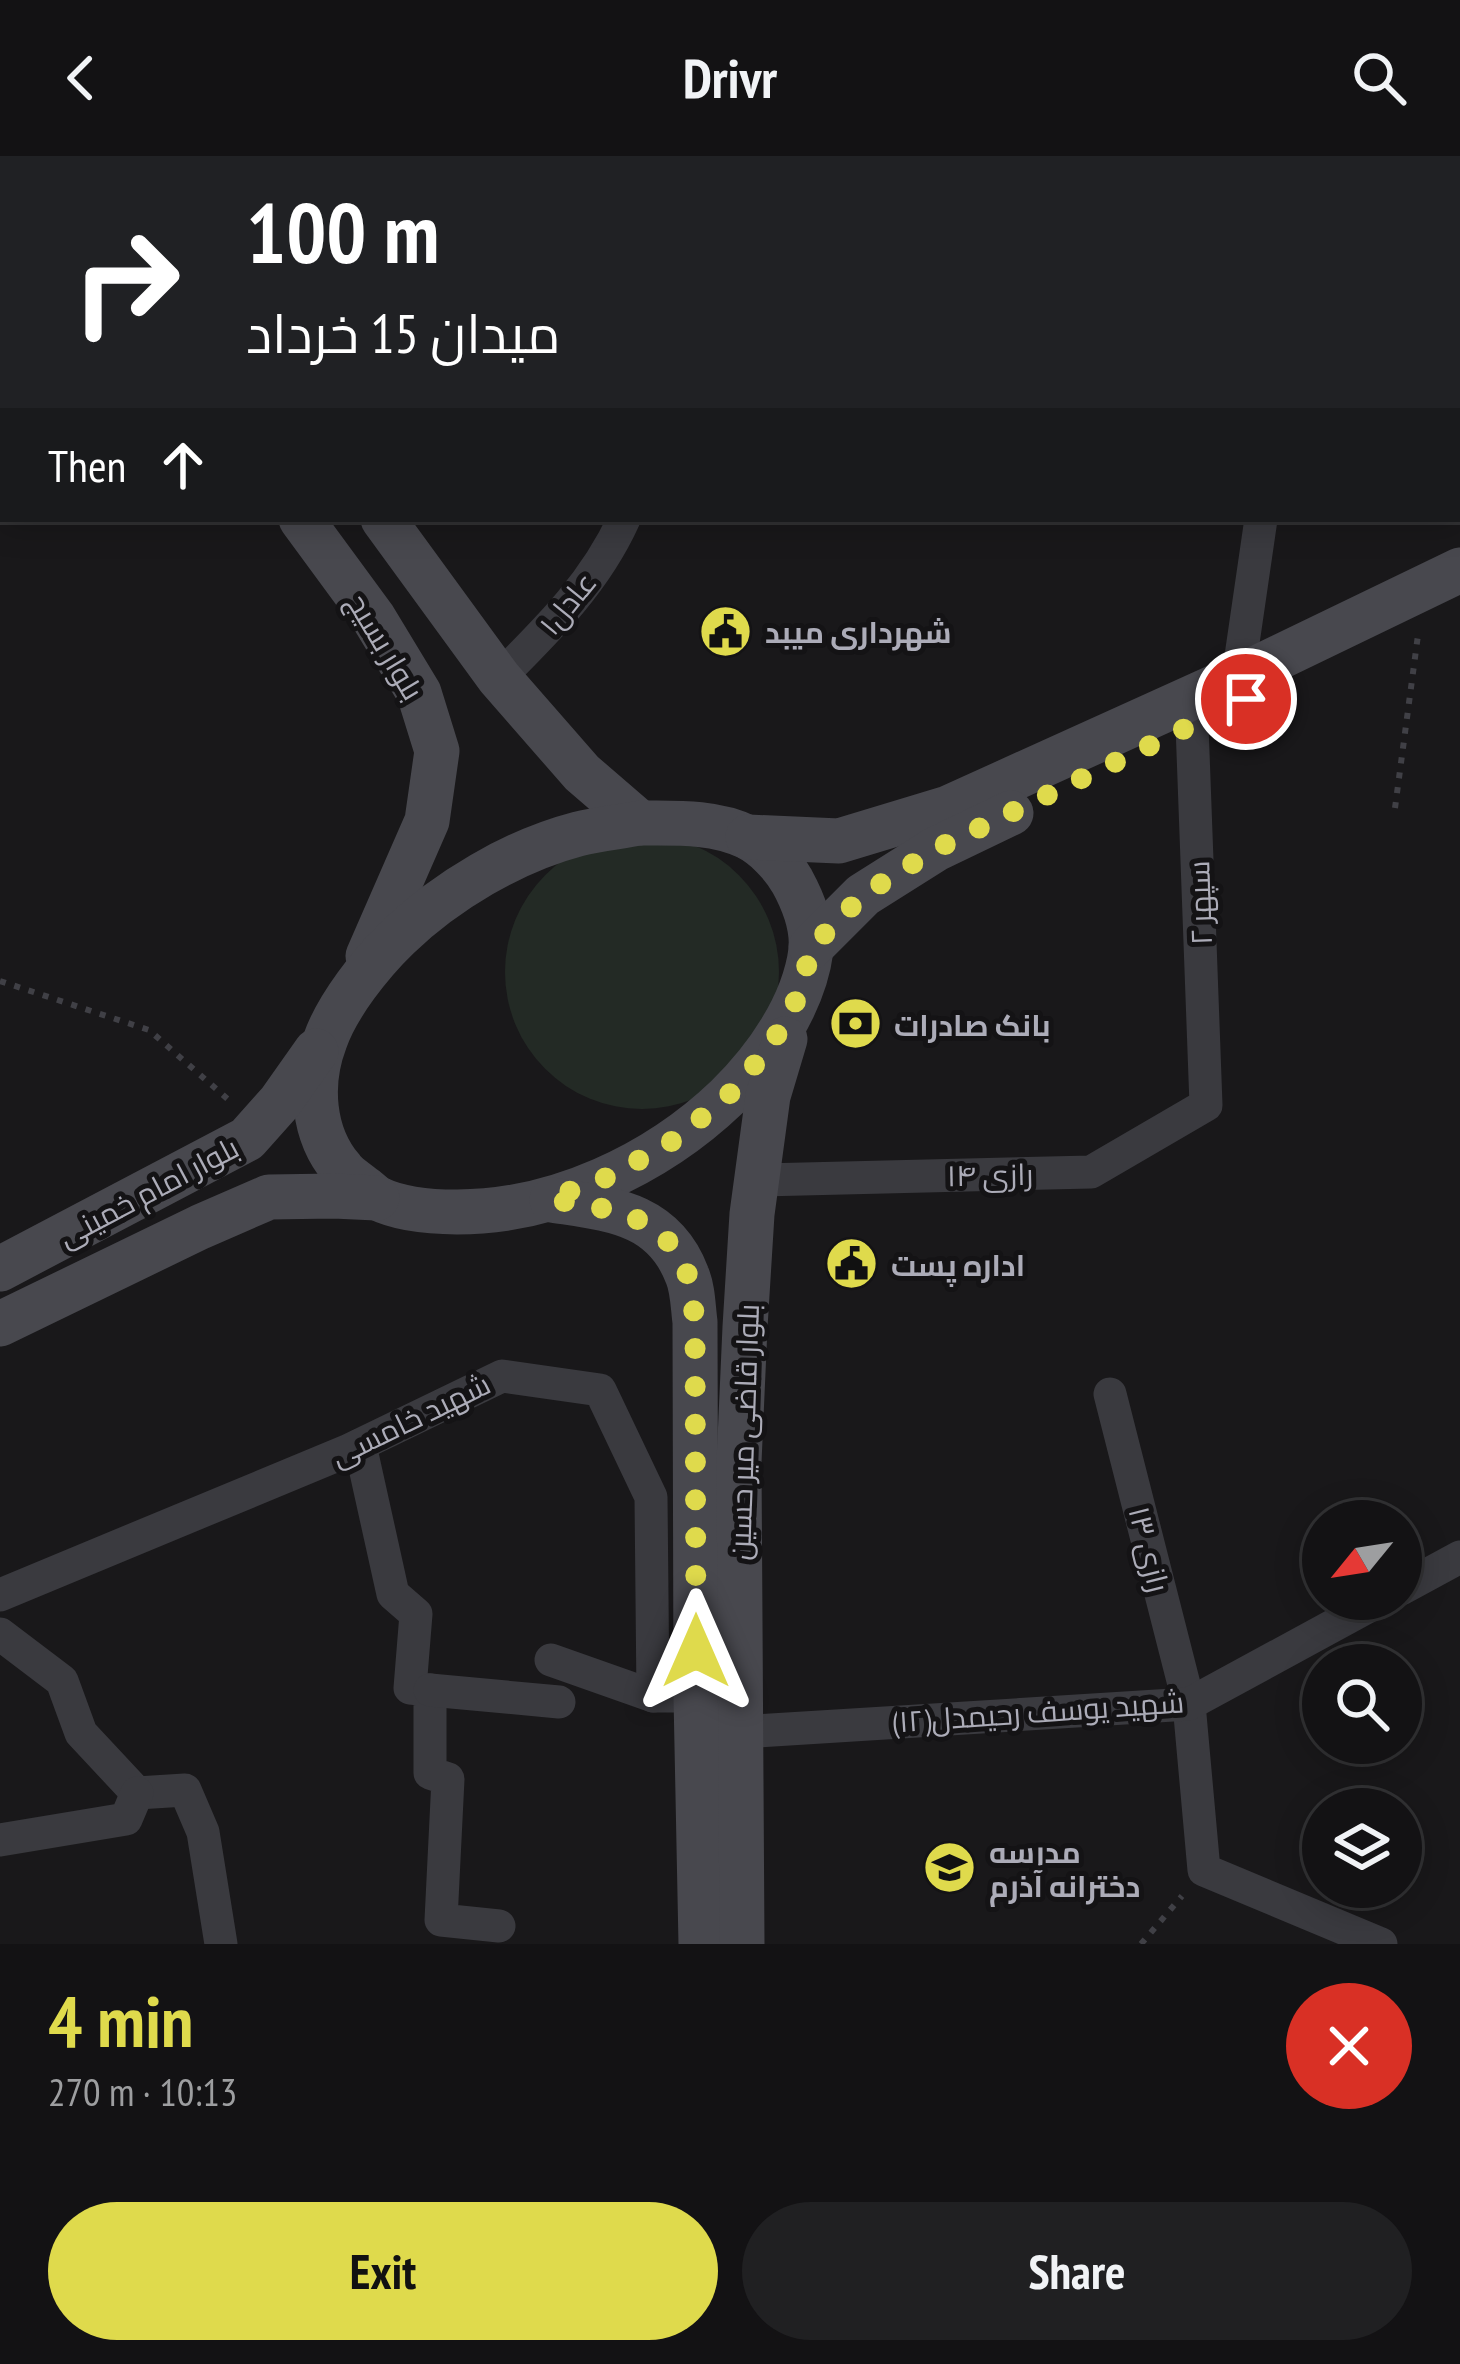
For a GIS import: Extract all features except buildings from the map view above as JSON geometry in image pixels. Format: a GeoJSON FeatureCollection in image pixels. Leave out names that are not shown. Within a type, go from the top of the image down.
{"type":"FeatureCollection","features":[{"type":"Feature","properties":{"kind":"main road","name":"بلوار بسیج"},"geometry":{"type":"LineString","coordinates":[[303,522],[373,617],[419,693],[437,751],[427,821],[355,987]]}},
{"type":"Feature","properties":{"kind":"main road"},"geometry":{"type":"LineString","coordinates":[[385,522],[499,677],[582,773],[640,823]]}},
{"type":"Feature","properties":{"kind":"main road"},"geometry":{"type":"LineString","coordinates":[[1242,688],[1460,570]]}},
{"type":"Feature","properties":{"kind":"main road"},"geometry":{"type":"LineString","coordinates":[[373,617],[399,625],[423,611],[430,583]]}},
{"type":"Feature","properties":{"kind":"main road"},"geometry":{"type":"LineString","coordinates":[[355,987],[398,938],[450,895],[512,859],[576,835],[640,823],[698,823],[748,837],[839,841],[948,808],[1186,714],[1440,604]]}},
{"type":"Feature","properties":{"kind":"main road"},"geometry":{"type":"LineString","coordinates":[[812,947],[863,895],[936,849],[1186,714]]}},
{"type":"Feature","properties":{"kind":"main road"},"geometry":{"type":"LineString","coordinates":[[549,1199],[613,1175],[674,1140],[727,1097],[770,1047],[798,997],[812,947],[805,903],[783,865],[748,837]]}},
{"type":"Feature","properties":{"kind":"main road","name":"بلوار امام خمینی"},"geometry":{"type":"LineString","coordinates":[[0,1269],[247,1138],[280,1102],[355,987]]}},
{"type":"Feature","properties":{"kind":"main road","name":"بلوار قاضی میر حسین"},"geometry":{"type":"LineString","coordinates":[[742,1944],[739,1462],[752,1214],[768,1096],[798,997]]}},
{"type":"Feature","properties":{"kind":"main road"},"geometry":{"type":"LineString","coordinates":[[325,1039],[314,1088],[320,1132],[342,1170],[377,1198]]}},
{"type":"Feature","properties":{"kind":"main road","name":"بلوار امام خمینی"},"geometry":{"type":"LineString","coordinates":[[0,1324],[269,1198],[377,1198],[425,1212],[484,1212],[549,1199]]}},
{"type":"Feature","properties":{"kind":"main road","name":"بلوار قاضی میر حسین"},"geometry":{"type":"LineString","coordinates":[[549,1199],[625,1212],[652,1227],[674,1250],[688,1276],[695,1322],[674,1696],[701,1944]]}},
{"type":"Feature","properties":{"kind":"street","name":"عادل۱"},"geometry":{"type":"LineString","coordinates":[[499,677],[564,613],[622,522]]}},
{"type":"Feature","properties":{"kind":"street"},"geometry":{"type":"LineString","coordinates":[[1242,688],[1261,522]]}},
{"type":"Feature","properties":{"kind":"street","name":"سپهر ۲"},"geometry":{"type":"LineString","coordinates":[[1186,714],[1206,1105]]}},
{"type":"Feature","properties":{"kind":"street","name":"رازی ۱۴"},"geometry":{"type":"LineString","coordinates":[[757,1180],[1091,1172],[1206,1105]]}},
{"type":"Feature","properties":{"kind":"street","name":"شهید خامسی"},"geometry":{"type":"LineString","coordinates":[[0,1595],[360,1445],[502,1376],[599,1390],[651,1497],[674,1696]]}},
{"type":"Feature","properties":{"kind":"street","name":"رازی ۱۳"},"geometry":{"type":"LineString","coordinates":[[1110,1394],[1189,1704],[1204,1870]]}},
{"type":"Feature","properties":{"kind":"street"},"geometry":{"type":"LineString","coordinates":[[360,1445],[393,1594],[416,1614],[410,1688],[559,1702]]}},
{"type":"Feature","properties":{"kind":"street"},"geometry":{"type":"LineString","coordinates":[[1422,1577],[1460,1557]]}},
{"type":"Feature","properties":{"kind":"street","name":"شهید یوسف رحیمدل(۱۲)"},"geometry":{"type":"LineString","coordinates":[[740,1732],[1189,1704],[1343,1620]]}},
{"type":"Feature","properties":{"kind":"street"},"geometry":{"type":"LineString","coordinates":[[0,1634],[62,1681],[81,1733],[137,1793]]}},
{"type":"Feature","properties":{"kind":"street"},"geometry":{"type":"LineString","coordinates":[[551,1660],[674,1696]]}},
{"type":"Feature","properties":{"kind":"street"},"geometry":{"type":"LineString","coordinates":[[430,1690],[430,1772],[448,1778],[441,1920],[499,1927]]}},
{"type":"Feature","properties":{"kind":"street"},"geometry":{"type":"LineString","coordinates":[[137,1793],[184,1790],[203,1832],[221,1944]]}},
{"type":"Feature","properties":{"kind":"street"},"geometry":{"type":"LineString","coordinates":[[0,1840],[126,1819],[137,1793]]}},
{"type":"Feature","properties":{"kind":"street"},"geometry":{"type":"LineString","coordinates":[[1204,1870],[1381,1944]]}},
{"type":"Feature","properties":{"kind":"path"},"geometry":{"type":"LineString","coordinates":[[1395,808],[1440,604]]}},
{"type":"Feature","properties":{"kind":"path"},"geometry":{"type":"LineString","coordinates":[[0,981],[149,1030],[218,1093],[262,1123]]}},
{"type":"Feature","properties":{"kind":"path"},"geometry":{"type":"LineString","coordinates":[[1141,1944],[1204,1870]]}},
{"type":"Feature","properties":{"kind":"shaded area"},"geometry":{"type":"Polygon","coordinates":[[[642,835],[695,845],[739,875],[769,919],[779,972],[769,1025],[739,1069],[695,1099],[642,1109],[589,1099],[545,1069],[515,1025],[505,972],[515,919],[545,875],[589,845],[642,835]]]}},
{"type":"Feature","properties":{"kind":"place","name":"شهرداری میبد"},"geometry":{"type":"Point","coordinates":[726,631]}},
{"type":"Feature","properties":{"kind":"place","name":"بانک صادرات"},"geometry":{"type":"Point","coordinates":[855,1024]}},
{"type":"Feature","properties":{"kind":"place","name":"اداره پست"},"geometry":{"type":"Point","coordinates":[852,1264]}},
{"type":"Feature","properties":{"kind":"place","name":"مدرسه دخترانه آذرم"},"geometry":{"type":"Point","coordinates":[950,1868]}},
{"type":"Feature","properties":{"kind":"route"},"geometry":{"type":"LineString","coordinates":[[696,1651],[695,1322],[688,1276],[674,1250],[652,1227],[625,1212],[549,1199],[613,1175],[674,1140],[727,1097],[770,1047],[798,997],[812,947],[863,895],[936,849],[1246,699]]}}]}
